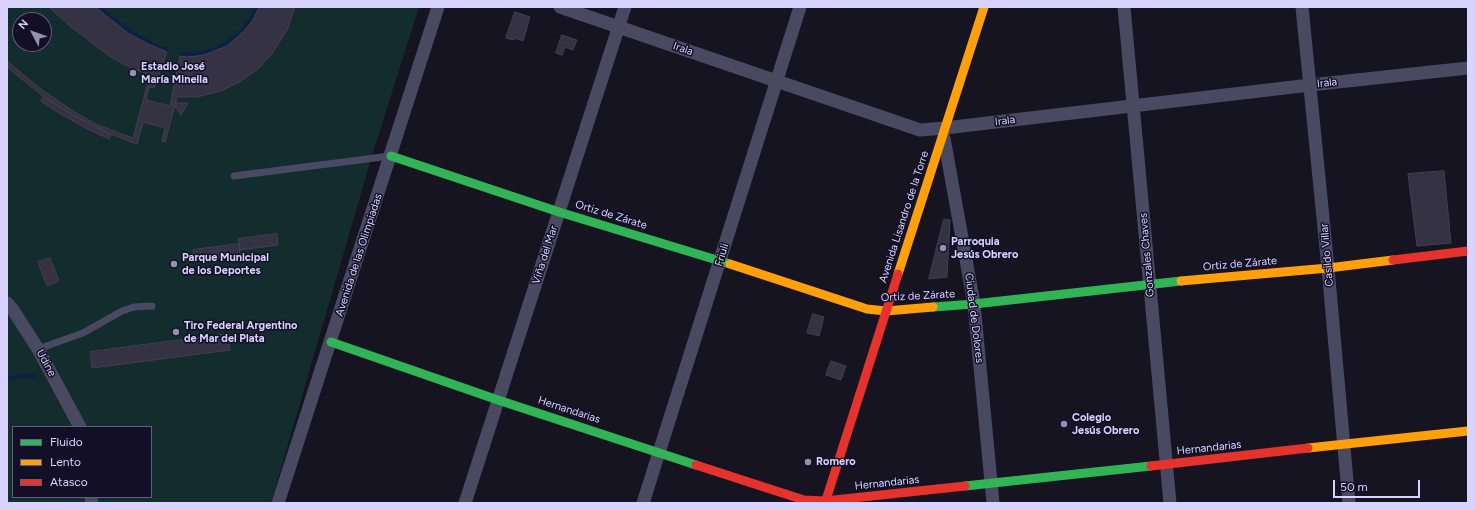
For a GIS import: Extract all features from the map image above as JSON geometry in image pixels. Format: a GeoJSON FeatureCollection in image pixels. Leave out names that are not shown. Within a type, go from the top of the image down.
{"type":"FeatureCollection","features":[{"type":"Feature","properties":{"kind":"street","name":"Avenida de las Olimpiadas"},"geometry":{"type":"LineString","coordinates":[[278,503],[438,7]]}},
{"type":"Feature","properties":{"kind":"street","name":"Irala"},"geometry":{"type":"LineString","coordinates":[[560,7],[920,130],[944,131],[1133,105],[1468,68]]}},
{"type":"Feature","properties":{"kind":"street","name":"Viña del Mar"},"geometry":{"type":"LineString","coordinates":[[464,503],[625,7]]}},
{"type":"Feature","properties":{"kind":"street","name":"Friuli"},"geometry":{"type":"LineString","coordinates":[[642,503],[800,7]]}},
{"type":"Feature","properties":{"kind":"street","name":"Avenida Lisandro de la Torre"},"geometry":{"type":"LineString","coordinates":[[825,502],[984,7]]}},
{"type":"Feature","properties":{"kind":"street","name":"Gonzales Chaves"},"geometry":{"type":"LineString","coordinates":[[1124,7],[1170,503]]}},
{"type":"Feature","properties":{"kind":"street","name":"Casildo Villar"},"geometry":{"type":"LineString","coordinates":[[1302,7],[1328,268],[1349,503]]}},
{"type":"Feature","properties":{"kind":"street","name":"Ciudad de Dolores"},"geometry":{"type":"LineString","coordinates":[[944,131],[974,304],[993,503]]}},
{"type":"Feature","properties":{"kind":"street","name":"Ortiz de Zárate"},"geometry":{"type":"LineString","coordinates":[[391,156],[559,212],[720,261],[867,309],[886,311],[974,304],[1150,284],[1328,268],[1468,251]]}},
{"type":"Feature","properties":{"kind":"street","name":"Udine"},"geometry":{"type":"LineString","coordinates":[[7,303],[14,310],[38,349],[79,426]]}},
{"type":"Feature","properties":{"kind":"street","name":"Hernandarias"},"geometry":{"type":"LineString","coordinates":[[331,342],[498,400],[804,500],[825,502],[1344,446],[1468,431]]}},
{"type":"Feature","properties":{"kind":"lane"},"geometry":{"type":"LineString","coordinates":[[234,176],[391,156]]}},
{"type":"Feature","properties":{"kind":"lane"},"geometry":{"type":"LineString","coordinates":[[38,349],[83,333],[122,311],[134,307],[152,306]]}},
{"type":"Feature","properties":{"kind":"green space","name":"Parque Municipal de los Deportes"},"geometry":{"type":"Polygon","coordinates":[[[7,7],[419,7],[371,159],[271,503],[7,503],[7,7]]]}},
{"type":"Feature","properties":{"kind":"water"},"geometry":{"type":"Polygon","coordinates":[[[102,7],[133,31],[150,41],[168,48],[167,52],[148,44],[123,29],[99,11],[102,7]]]}},
{"type":"Feature","properties":{"kind":"water"},"geometry":{"type":"Polygon","coordinates":[[[255,7],[259,7],[246,29],[227,45],[217,51],[205,55],[180,56],[181,52],[204,50],[225,42],[242,27],[255,7]]]}},
{"type":"Feature","properties":{"kind":"building","name":"Estadio José María Minella"},"geometry":{"type":"Polygon","coordinates":[[[7,7],[95,7],[128,33],[167,52],[154,88],[149,87],[146,100],[170,106],[180,56],[188,57],[204,55],[227,46],[244,31],[253,20],[259,7],[295,7],[287,30],[271,55],[257,70],[239,82],[221,91],[197,97],[177,97],[165,142],[162,141],[165,128],[143,122],[137,144],[108,133],[73,115],[44,97],[7,67],[7,7]]]}},
{"type":"Feature","properties":{"kind":"building"},"geometry":{"type":"Polygon","coordinates":[[[7,7],[49,7],[70,26],[108,55],[129,67],[150,75],[133,138],[98,125],[76,113],[38,87],[7,61],[7,7]]]}},
{"type":"Feature","properties":{"kind":"building"},"geometry":{"type":"Polygon","coordinates":[[[515,12],[530,17],[523,41],[515,38],[514,40],[506,38],[515,12]]]}},
{"type":"Feature","properties":{"kind":"building"},"geometry":{"type":"Polygon","coordinates":[[[562,35],[577,40],[573,50],[565,47],[562,55],[556,53],[562,35]]]}},
{"type":"Feature","properties":{"kind":"building"},"geometry":{"type":"Polygon","coordinates":[[[44,97],[73,115],[111,135],[109,139],[57,112],[41,101],[44,97]]]}},
{"type":"Feature","properties":{"kind":"building"},"geometry":{"type":"Polygon","coordinates":[[[173,103],[188,103],[181,115],[173,103]]]}},
{"type":"Feature","properties":{"kind":"building"},"geometry":{"type":"Polygon","coordinates":[[[1444,171],[1451,243],[1417,246],[1408,174],[1444,171]]]}},
{"type":"Feature","properties":{"kind":"building","name":"Parroquia Jesús Obrero"},"geometry":{"type":"Polygon","coordinates":[[[944,219],[950,220],[947,277],[929,279],[944,219]]]}},
{"type":"Feature","properties":{"kind":"building"},"geometry":{"type":"Polygon","coordinates":[[[277,234],[278,245],[240,250],[238,239],[277,234]]]}},
{"type":"Feature","properties":{"kind":"building"},"geometry":{"type":"Polygon","coordinates":[[[239,244],[240,256],[194,261],[193,250],[239,244]]]}},
{"type":"Feature","properties":{"kind":"building"},"geometry":{"type":"Polygon","coordinates":[[[50,258],[59,281],[47,286],[38,262],[50,258]]]}},
{"type":"Feature","properties":{"kind":"building"},"geometry":{"type":"Polygon","coordinates":[[[813,314],[824,317],[819,336],[807,333],[813,314]]]}},
{"type":"Feature","properties":{"kind":"building"},"geometry":{"type":"Polygon","coordinates":[[[228,334],[230,350],[92,368],[90,352],[228,334]]]}},
{"type":"Feature","properties":{"kind":"building"},"geometry":{"type":"Polygon","coordinates":[[[831,361],[846,366],[841,380],[826,375],[831,361]]]}},
{"type":"Feature","properties":{"kind":"waterway"},"geometry":{"type":"LineString","coordinates":[[7,379],[19,376],[35,376]]}},
{"type":"Feature","properties":{"kind":"traffic: fast"},"geometry":{"type":"LineString","coordinates":[[391,156],[559,212],[730,264]]}},
{"type":"Feature","properties":{"kind":"traffic: fast"},"geometry":{"type":"LineString","coordinates":[[933,307],[974,304],[1181,281]]}},
{"type":"Feature","properties":{"kind":"traffic: fast"},"geometry":{"type":"LineString","coordinates":[[331,342],[498,400],[696,465]]}},
{"type":"Feature","properties":{"kind":"traffic: fast"},"geometry":{"type":"LineString","coordinates":[[965,486],[1151,466]]}},
{"type":"Feature","properties":{"kind":"traffic: slow"},"geometry":{"type":"LineString","coordinates":[[898,274],[984,7]]}},
{"type":"Feature","properties":{"kind":"traffic: slow"},"geometry":{"type":"LineString","coordinates":[[1181,281],[1328,268],[1393,260]]}},
{"type":"Feature","properties":{"kind":"traffic: slow"},"geometry":{"type":"LineString","coordinates":[[730,264],[867,309],[886,311],[933,307]]}},
{"type":"Feature","properties":{"kind":"traffic: slow"},"geometry":{"type":"LineString","coordinates":[[1308,448],[1468,431]]}},
{"type":"Feature","properties":{"kind":"traffic: jam"},"geometry":{"type":"LineString","coordinates":[[1393,260],[1468,251]]}},
{"type":"Feature","properties":{"kind":"traffic: jam"},"geometry":{"type":"LineString","coordinates":[[825,503],[898,274]]}},
{"type":"Feature","properties":{"kind":"traffic: jam"},"geometry":{"type":"LineString","coordinates":[[1151,466],[1308,448]]}},
{"type":"Feature","properties":{"kind":"traffic: jam"},"geometry":{"type":"LineString","coordinates":[[696,465],[804,500],[825,501],[965,486]]}},
{"type":"Feature","properties":{"kind":"place","name":"Estadio José María Minella"},"geometry":{"type":"Point","coordinates":[133,73]}},
{"type":"Feature","properties":{"kind":"place","name":"Parroquia Jesús Obrero"},"geometry":{"type":"Point","coordinates":[943,248]}},
{"type":"Feature","properties":{"kind":"place","name":"Parque Municipal de los Deportes"},"geometry":{"type":"Point","coordinates":[174,264]}},
{"type":"Feature","properties":{"kind":"place","name":"Tiro Federal Argentino de Mar del Plata"},"geometry":{"type":"Point","coordinates":[176,332]}},
{"type":"Feature","properties":{"kind":"place","name":"Colegio Jesús Obrero"},"geometry":{"type":"Point","coordinates":[1064,424]}},
{"type":"Feature","properties":{"kind":"place","name":"Romero"},"geometry":{"type":"Point","coordinates":[808,462]}}]}
